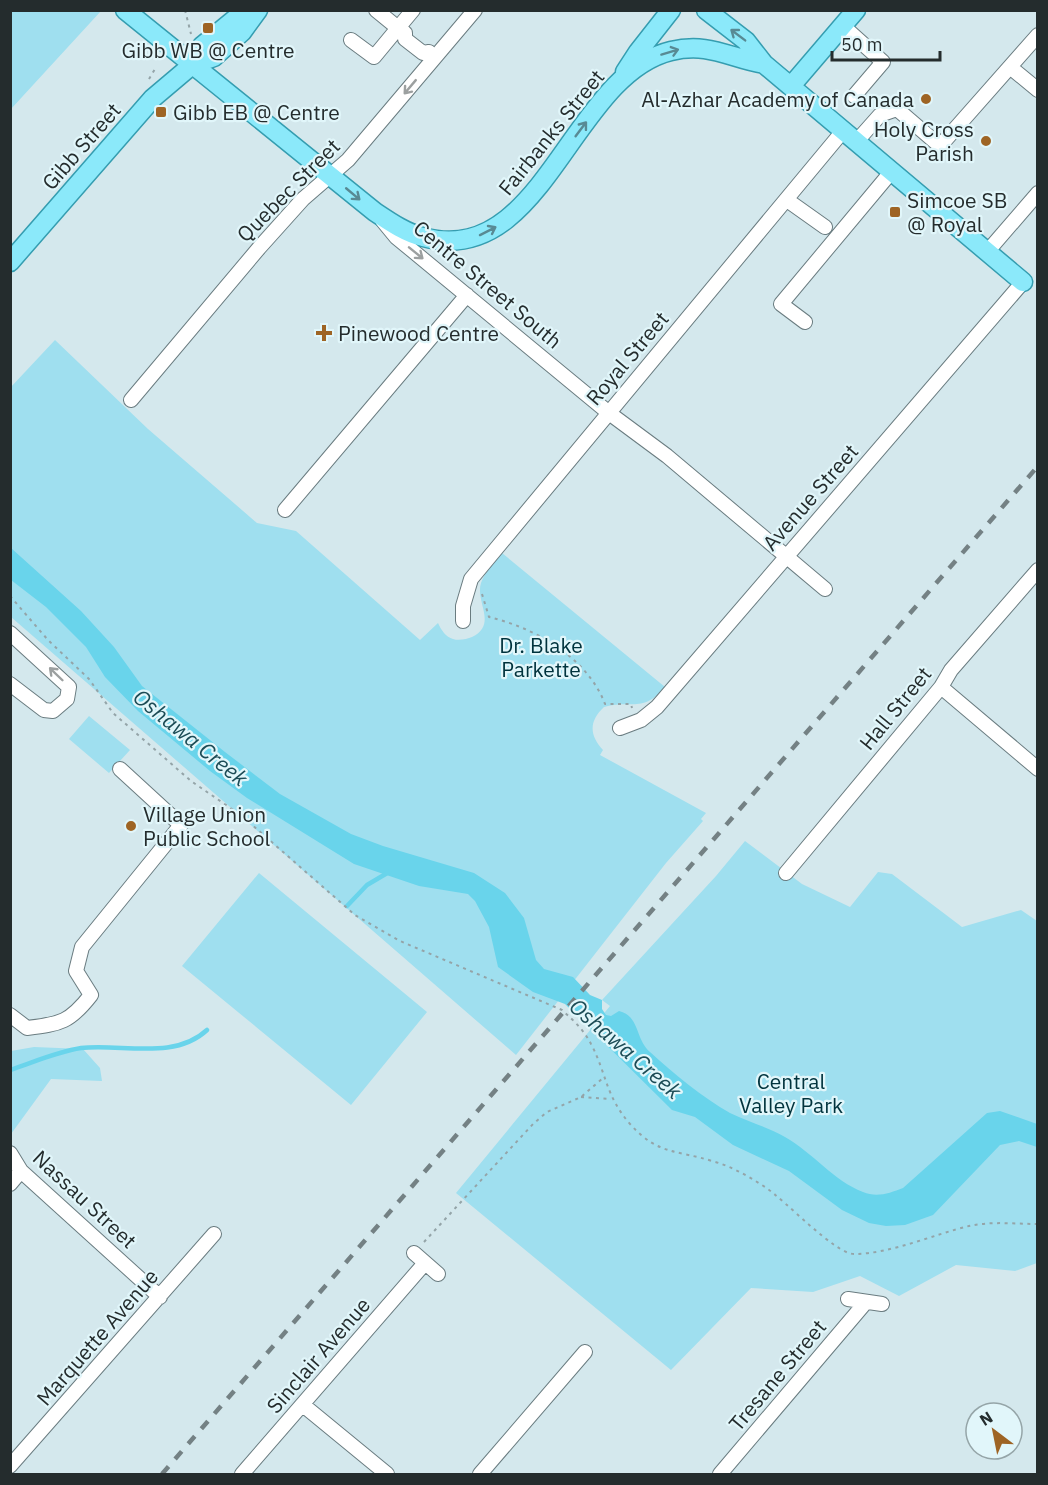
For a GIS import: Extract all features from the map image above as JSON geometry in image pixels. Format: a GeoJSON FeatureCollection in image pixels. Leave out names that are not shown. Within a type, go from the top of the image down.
{"type":"FeatureCollection","features":[{"type":"Feature","properties":{"kind":"main road","name":"Centre Street South"},"geometry":{"type":"LineString","coordinates":[[125,10],[375,212]]}},
{"type":"Feature","properties":{"kind":"main road","name":"Gibb Street"},"geometry":{"type":"LineString","coordinates":[[192,65],[202,45],[246,10]]}},
{"type":"Feature","properties":{"kind":"main road","name":"Gibb Street"},"geometry":{"type":"LineString","coordinates":[[10,262],[131,121],[167,84],[192,65],[214,57],[242,32],[258,10]]}},
{"type":"Feature","properties":{"kind":"main road"},"geometry":{"type":"LineString","coordinates":[[620,82],[638,52],[671,10]]}},
{"type":"Feature","properties":{"kind":"main road"},"geometry":{"type":"LineString","coordinates":[[706,10],[746,41],[764,64],[1023,282]]}},
{"type":"Feature","properties":{"kind":"main road"},"geometry":{"type":"LineString","coordinates":[[791,86],[856,10]]}},
{"type":"Feature","properties":{"kind":"main road","name":"Fairbanks Street"},"geometry":{"type":"LineString","coordinates":[[375,212],[407,231],[423,237],[463,240],[483,234],[510,216],[531,194],[620,82],[643,63],[684,48],[714,49],[745,61],[764,64]]}},
{"type":"Feature","properties":{"kind":"street"},"geometry":{"type":"LineString","coordinates":[[376,10],[401,31],[405,39],[423,53],[432,54]]}},
{"type":"Feature","properties":{"kind":"street"},"geometry":{"type":"LineString","coordinates":[[351,40],[374,57],[401,31],[413,10]]}},
{"type":"Feature","properties":{"kind":"street","name":"Quebec Street"},"geometry":{"type":"LineString","coordinates":[[131,400],[259,248],[303,199],[332,176],[432,54],[475,10]]}},
{"type":"Feature","properties":{"kind":"street"},"geometry":{"type":"LineString","coordinates":[[843,26],[884,62],[854,96]]}},
{"type":"Feature","properties":{"kind":"street"},"geometry":{"type":"LineString","coordinates":[[1038,35],[1010,67],[1038,90]]}},
{"type":"Feature","properties":{"kind":"street","name":"Royal Street"},"geometry":{"type":"LineString","coordinates":[[463,621],[466,592],[471,579],[787,200],[850,136],[880,115],[897,109],[940,146],[1010,67]]}},
{"type":"Feature","properties":{"kind":"street"},"geometry":{"type":"LineString","coordinates":[[805,322],[781,303],[892,171]]}},
{"type":"Feature","properties":{"kind":"street"},"geometry":{"type":"LineString","coordinates":[[987,252],[1038,193]]}},
{"type":"Feature","properties":{"kind":"street"},"geometry":{"type":"LineString","coordinates":[[787,200],[825,227]]}},
{"type":"Feature","properties":{"kind":"street","name":"Centre Street South"},"geometry":{"type":"LineString","coordinates":[[375,212],[396,237],[609,413],[666,456],[787,555],[825,589]]}},
{"type":"Feature","properties":{"kind":"street","name":"Avenue Street"},"geometry":{"type":"LineString","coordinates":[[626,726],[657,707],[1023,282]]}},
{"type":"Feature","properties":{"kind":"street"},"geometry":{"type":"LineString","coordinates":[[285,510],[467,295]]}},
{"type":"Feature","properties":{"kind":"street","name":"Hall Street"},"geometry":{"type":"LineString","coordinates":[[786,873],[941,687],[951,670],[1038,570]]}},
{"type":"Feature","properties":{"kind":"street"},"geometry":{"type":"LineString","coordinates":[[10,633],[60,676],[69,687],[67,699],[52,711],[44,710],[10,684]]}},
{"type":"Feature","properties":{"kind":"street"},"geometry":{"type":"LineString","coordinates":[[941,687],[1038,769]]}},
{"type":"Feature","properties":{"kind":"street"},"geometry":{"type":"LineString","coordinates":[[10,1015],[27,1028],[46,1026],[74,1016],[91,995],[76,971],[82,947],[181,825],[120,770]]}},
{"type":"Feature","properties":{"kind":"street","name":"Nassau Street"},"geometry":{"type":"LineString","coordinates":[[10,1153],[21,1171],[160,1298]]}},
{"type":"Feature","properties":{"kind":"street"},"geometry":{"type":"LineString","coordinates":[[10,1184],[21,1171]]}},
{"type":"Feature","properties":{"kind":"street","name":"Marquette Avenue"},"geometry":{"type":"LineString","coordinates":[[10,1466],[214,1234]]}},
{"type":"Feature","properties":{"kind":"street"},"geometry":{"type":"LineString","coordinates":[[414,1253],[438,1274]]}},
{"type":"Feature","properties":{"kind":"street","name":"Sinclair Avenue"},"geometry":{"type":"LineString","coordinates":[[242,1474],[426,1263]]}},
{"type":"Feature","properties":{"kind":"street"},"geometry":{"type":"LineString","coordinates":[[848,1299],[882,1304]]}},
{"type":"Feature","properties":{"kind":"street","name":"Tresane Street"},"geometry":{"type":"LineString","coordinates":[[720,1474],[866,1302]]}},
{"type":"Feature","properties":{"kind":"street"},"geometry":{"type":"LineString","coordinates":[[480,1474],[585,1352]]}},
{"type":"Feature","properties":{"kind":"street"},"geometry":{"type":"LineString","coordinates":[[303,1405],[387,1474]]}},
{"type":"Feature","properties":{"kind":"path"},"geometry":{"type":"LineString","coordinates":[[185,10],[192,37]]}},
{"type":"Feature","properties":{"kind":"path"},"geometry":{"type":"LineString","coordinates":[[466,592],[482,593],[489,617],[518,626],[558,648],[586,674],[605,704],[631,704],[626,726]]}},
{"type":"Feature","properties":{"kind":"path"},"geometry":{"type":"LineString","coordinates":[[10,596],[48,640],[89,679],[113,714],[207,794],[242,816],[344,906],[400,941],[562,1010],[583,1030],[591,1044],[612,1099],[631,1125],[655,1145],[669,1152],[711,1160],[738,1171],[789,1205],[834,1247],[844,1252],[866,1253],[972,1225],[1038,1224]]}},
{"type":"Feature","properties":{"kind":"path"},"geometry":{"type":"LineString","coordinates":[[414,1253],[533,1124],[547,1112],[581,1097],[603,1078]]}},
{"type":"Feature","properties":{"kind":"path"},"geometry":{"type":"LineString","coordinates":[[581,1097],[612,1099]]}},
{"type":"Feature","properties":{"kind":"green space"},"geometry":{"type":"Polygon","coordinates":[[[10,11],[101,11],[11,109],[10,11]]]}},
{"type":"Feature","properties":{"kind":"green space","name":"Dr. Blake Parkette"},"geometry":{"type":"Polygon","coordinates":[[[55,340],[148,429],[257,523],[296,531],[420,640],[438,623],[446,635],[455,640],[470,638],[480,632],[485,619],[481,583],[502,553],[665,687],[643,703],[604,707],[593,723],[593,733],[603,750],[600,755],[706,813],[701,819],[703,821],[666,863],[516,1055],[11,617],[10,388],[55,340]]]}},
{"type":"Feature","properties":{"kind":"green space"},"geometry":{"type":"Polygon","coordinates":[[[89,716],[130,750],[109,773],[69,739],[89,716]]]}},
{"type":"Feature","properties":{"kind":"green space","name":"Central Valley Park"},"geometry":{"type":"Polygon","coordinates":[[[745,841],[802,884],[850,907],[878,872],[892,874],[962,927],[1021,910],[1037,921],[1037,1263],[1015,1271],[956,1265],[899,1296],[860,1276],[813,1292],[751,1288],[671,1370],[456,1193],[610,1006],[602,1000],[716,876],[745,841]]]}},
{"type":"Feature","properties":{"kind":"green space"},"geometry":{"type":"Polygon","coordinates":[[[259,873],[427,1012],[351,1105],[182,966],[259,873]]]}},
{"type":"Feature","properties":{"kind":"green space"},"geometry":{"type":"Polygon","coordinates":[[[34,1047],[83,1049],[100,1068],[102,1081],[51,1079],[11,1134],[11,1051],[34,1047]]]}},
{"type":"Feature","properties":{"kind":"water","name":"Oshawa Creek"},"geometry":{"type":"Polygon","coordinates":[[[11,548],[81,611],[114,647],[142,686],[280,794],[351,834],[474,873],[505,893],[524,918],[536,960],[544,969],[573,977],[590,995],[602,1000],[602,1009],[606,1015],[611,1016],[619,1011],[626,1014],[634,1023],[645,1047],[678,1077],[709,1100],[730,1113],[772,1130],[795,1143],[852,1187],[873,1195],[903,1188],[987,1113],[1000,1111],[1037,1124],[1037,1147],[1019,1141],[1000,1145],[933,1215],[905,1225],[886,1226],[869,1223],[842,1210],[789,1171],[733,1145],[695,1117],[672,1110],[565,1004],[533,992],[498,967],[489,927],[475,901],[468,894],[419,886],[354,864],[247,798],[210,771],[138,711],[105,677],[86,647],[46,607],[11,580],[11,548]]]}},
{"type":"Feature","properties":{"kind":"waterway"},"geometry":{"type":"LineString","coordinates":[[347,906],[367,885],[389,872]]}},
{"type":"Feature","properties":{"kind":"waterway"},"geometry":{"type":"LineString","coordinates":[[10,1070],[81,1048],[146,1049],[179,1045],[207,1030]]}},
{"type":"Feature","properties":{"kind":"railway"},"geometry":{"type":"LineString","coordinates":[[162,1474],[1038,466]]}},
{"type":"Feature","properties":{"kind":"place","name":"Gibb WB @ Centre"},"geometry":{"type":"Point","coordinates":[208,28]}},
{"type":"Feature","properties":{"kind":"place","name":"Al-Azhar Academy of Canada"},"geometry":{"type":"Point","coordinates":[926,99]}},
{"type":"Feature","properties":{"kind":"place","name":"Gibb EB @ Centre"},"geometry":{"type":"Point","coordinates":[161,112]}},
{"type":"Feature","properties":{"kind":"place","name":"Holy Cross Parish"},"geometry":{"type":"Point","coordinates":[986,141]}},
{"type":"Feature","properties":{"kind":"place","name":"Simcoe SB @ Royal"},"geometry":{"type":"Point","coordinates":[895,212]}},
{"type":"Feature","properties":{"kind":"place","name":"Pinewood Centre"},"geometry":{"type":"Point","coordinates":[324,333]}},
{"type":"Feature","properties":{"kind":"place","name":"Village Union Public School"},"geometry":{"type":"Point","coordinates":[131,826]}}]}
